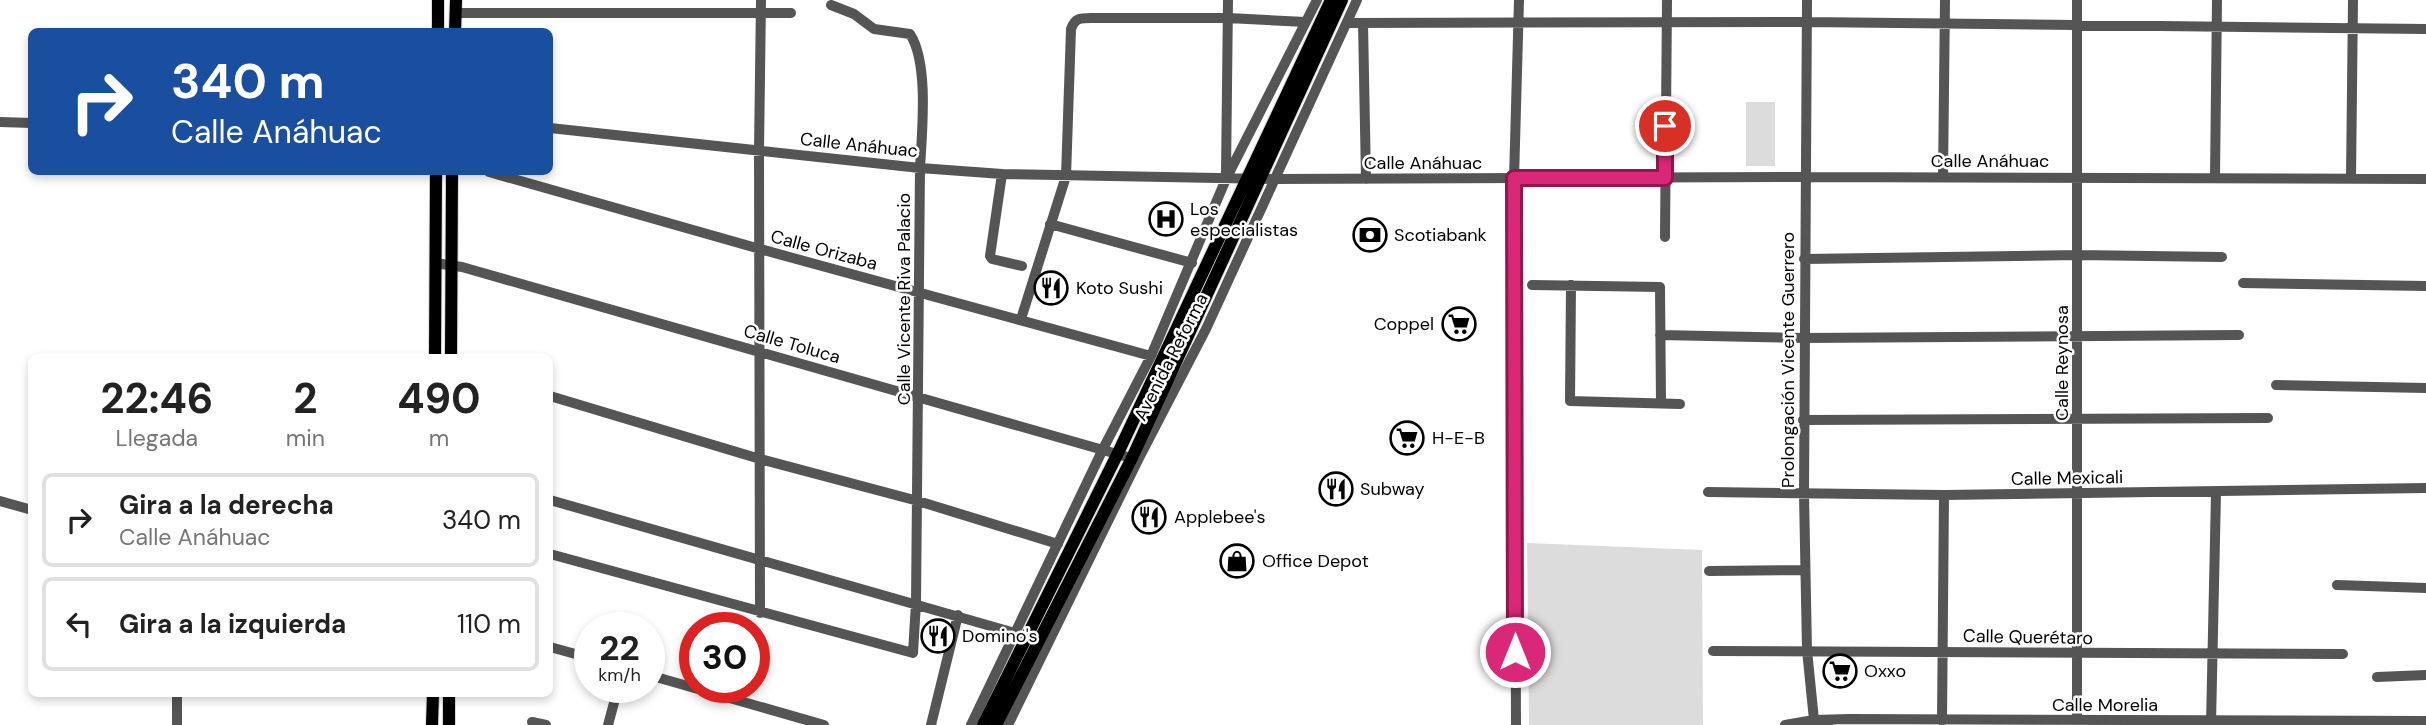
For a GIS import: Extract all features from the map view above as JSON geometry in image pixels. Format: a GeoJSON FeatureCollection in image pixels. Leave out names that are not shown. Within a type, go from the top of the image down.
{"type":"FeatureCollection","features":[{"type":"Feature","properties":{"kind":"main road"},"geometry":{"type":"LineString","coordinates":[[438,0],[438,28]]}},
{"type":"Feature","properties":{"kind":"main road","name":"Avenida Reforma"},"geometry":{"type":"LineString","coordinates":[[996,725],[1135,459],[1253,179],[1333,2]]}},
{"type":"Feature","properties":{"kind":"main road"},"geometry":{"type":"LineString","coordinates":[[455,7],[455,28]]}},
{"type":"Feature","properties":{"kind":"main road"},"geometry":{"type":"LineString","coordinates":[[435,354],[436,175]]}},
{"type":"Feature","properties":{"kind":"main road"},"geometry":{"type":"LineString","coordinates":[[451,354],[452,175]]}},
{"type":"Feature","properties":{"kind":"main road","name":"Avenida Reforma"},"geometry":{"type":"LineString","coordinates":[[983,725],[1174,334],[1253,179]]}},
{"type":"Feature","properties":{"kind":"main road"},"geometry":{"type":"LineString","coordinates":[[1151,356],[1163,348],[1174,334]]}},
{"type":"Feature","properties":{"kind":"main road"},"geometry":{"type":"LineString","coordinates":[[432,725],[433,697]]}},
{"type":"Feature","properties":{"kind":"main road"},"geometry":{"type":"LineString","coordinates":[[449,697],[449,725]]}},
{"type":"Feature","properties":{"kind":"street"},"geometry":{"type":"LineString","coordinates":[[760,612],[761,0]]}},
{"type":"Feature","properties":{"kind":"street"},"geometry":{"type":"LineString","coordinates":[[1226,178],[1228,0]]}},
{"type":"Feature","properties":{"kind":"street","name":"Avenida Reforma"},"geometry":{"type":"LineString","coordinates":[[1007,725],[1135,459],[1206,329],[1357,0]]}},
{"type":"Feature","properties":{"kind":"street"},"geometry":{"type":"LineString","coordinates":[[1516,725],[1514,178],[1519,0]]}},
{"type":"Feature","properties":{"kind":"street"},"geometry":{"type":"LineString","coordinates":[[1665,237],[1667,0]]}},
{"type":"Feature","properties":{"kind":"street","name":"Prolongación Vicente Guerrero"},"geometry":{"type":"LineString","coordinates":[[1807,0],[1804,494],[1807,650],[1814,720]]}},
{"type":"Feature","properties":{"kind":"street"},"geometry":{"type":"LineString","coordinates":[[1943,177],[1945,0]]}},
{"type":"Feature","properties":{"kind":"street","name":"Calle Reynosa"},"geometry":{"type":"LineString","coordinates":[[2077,0],[2077,723]]}},
{"type":"Feature","properties":{"kind":"street"},"geometry":{"type":"LineString","coordinates":[[2215,177],[2217,0]]}},
{"type":"Feature","properties":{"kind":"street"},"geometry":{"type":"LineString","coordinates":[[2351,178],[2353,0]]}},
{"type":"Feature","properties":{"kind":"street","name":"Avenida Reforma"},"geometry":{"type":"LineString","coordinates":[[971,725],[1103,449],[1151,356],[1226,178],[1305,22],[1333,2]]}},
{"type":"Feature","properties":{"kind":"street","name":"Calle Vicente Riva Palacio"},"geometry":{"type":"LineString","coordinates":[[770,616],[913,653],[918,500],[920,168],[923,115],[918,46],[910,34],[874,29],[854,14],[831,5]]}},
{"type":"Feature","properties":{"kind":"street"},"geometry":{"type":"LineString","coordinates":[[455,7],[791,13]]}},
{"type":"Feature","properties":{"kind":"street"},"geometry":{"type":"LineString","coordinates":[[1021,319],[1066,176],[1070,29],[1074,22],[1080,18],[1305,22]]}},
{"type":"Feature","properties":{"kind":"street"},"geometry":{"type":"LineString","coordinates":[[1348,23],[1807,22],[2426,29]]}},
{"type":"Feature","properties":{"kind":"street"},"geometry":{"type":"LineString","coordinates":[[1363,23],[1366,179]]}},
{"type":"Feature","properties":{"kind":"street"},"geometry":{"type":"LineString","coordinates":[[0,122],[28,123]]}},
{"type":"Feature","properties":{"kind":"street","name":"Calle Anáhuac"},"geometry":{"type":"LineString","coordinates":[[553,128],[920,168],[1066,176],[1253,179],[2426,179]]}},
{"type":"Feature","properties":{"kind":"street"},"geometry":{"type":"LineString","coordinates":[[1002,174],[990,256],[992,259],[1022,266]]}},
{"type":"Feature","properties":{"kind":"street","name":"Calle Orizaba"},"geometry":{"type":"LineString","coordinates":[[500,175],[1151,356]]}},
{"type":"Feature","properties":{"kind":"street"},"geometry":{"type":"LineString","coordinates":[[1050,224],[1192,263]]}},
{"type":"Feature","properties":{"kind":"street"},"geometry":{"type":"LineString","coordinates":[[1804,259],[2077,255],[2222,257]]}},
{"type":"Feature","properties":{"kind":"street","name":"Calle Toluca"},"geometry":{"type":"LineString","coordinates":[[435,263],[452,264],[1135,459]]}},
{"type":"Feature","properties":{"kind":"street"},"geometry":{"type":"LineString","coordinates":[[2243,283],[2426,286]]}},
{"type":"Feature","properties":{"kind":"street"},"geometry":{"type":"LineString","coordinates":[[1532,285],[1660,287],[1661,403]]}},
{"type":"Feature","properties":{"kind":"street"},"geometry":{"type":"LineString","coordinates":[[1571,285],[1570,401],[1680,404]]}},
{"type":"Feature","properties":{"kind":"street"},"geometry":{"type":"LineString","coordinates":[[1660,335],[1803,338],[2239,335]]}},
{"type":"Feature","properties":{"kind":"street"},"geometry":{"type":"LineString","coordinates":[[2276,386],[2426,388]]}},
{"type":"Feature","properties":{"kind":"street"},"geometry":{"type":"LineString","coordinates":[[553,397],[760,459],[918,500],[1058,544]]}},
{"type":"Feature","properties":{"kind":"street"},"geometry":{"type":"LineString","coordinates":[[1804,420],[2268,418]]}},
{"type":"Feature","properties":{"kind":"street","name":"Calle Mexicali"},"geometry":{"type":"LineString","coordinates":[[1708,492],[1944,495],[2426,488]]}},
{"type":"Feature","properties":{"kind":"street"},"geometry":{"type":"LineString","coordinates":[[2211,723],[2216,493]]}},
{"type":"Feature","properties":{"kind":"street"},"geometry":{"type":"LineString","coordinates":[[1942,721],[1944,495]]}},
{"type":"Feature","properties":{"kind":"street"},"geometry":{"type":"LineString","coordinates":[[0,501],[28,509]]}},
{"type":"Feature","properties":{"kind":"street"},"geometry":{"type":"LineString","coordinates":[[553,501],[1015,633]]}},
{"type":"Feature","properties":{"kind":"street"},"geometry":{"type":"LineString","coordinates":[[553,555],[756,612]]}},
{"type":"Feature","properties":{"kind":"street"},"geometry":{"type":"LineString","coordinates":[[1709,571],[1805,570]]}},
{"type":"Feature","properties":{"kind":"street"},"geometry":{"type":"LineString","coordinates":[[2337,585],[2426,587]]}},
{"type":"Feature","properties":{"kind":"street"},"geometry":{"type":"LineString","coordinates":[[931,725],[958,615]]}},
{"type":"Feature","properties":{"kind":"street"},"geometry":{"type":"LineString","coordinates":[[553,648],[574,654]]}},
{"type":"Feature","properties":{"kind":"street","name":"Calle Querétaro"},"geometry":{"type":"LineString","coordinates":[[1713,651],[2343,654]]}},
{"type":"Feature","properties":{"kind":"street"},"geometry":{"type":"LineString","coordinates":[[2377,677],[2426,675]]}},
{"type":"Feature","properties":{"kind":"street"},"geometry":{"type":"LineString","coordinates":[[665,680],[824,725]]}},
{"type":"Feature","properties":{"kind":"street"},"geometry":{"type":"LineString","coordinates":[[177,697],[177,725]]}},
{"type":"Feature","properties":{"kind":"street"},"geometry":{"type":"LineString","coordinates":[[608,725],[614,703]]}},
{"type":"Feature","properties":{"kind":"street"},"geometry":{"type":"LineString","coordinates":[[780,725],[783,713]]}},
{"type":"Feature","properties":{"kind":"street"},"geometry":{"type":"LineString","coordinates":[[1814,720],[1828,725]]}},
{"type":"Feature","properties":{"kind":"street","name":"Calle Morelia"},"geometry":{"type":"LineString","coordinates":[[1785,725],[1814,720],[2077,723],[2426,721]]}},
{"type":"Feature","properties":{"kind":"street"},"geometry":{"type":"LineString","coordinates":[[532,722],[546,725]]}},
{"type":"Feature","properties":{"kind":"shaded area"},"geometry":{"type":"Polygon","coordinates":[[[1746,102],[1775,102],[1775,166],[1746,166],[1746,102]]]}},
{"type":"Feature","properties":{"kind":"shaded area"},"geometry":{"type":"Polygon","coordinates":[[[1527,543],[1702,550],[1703,725],[1529,725],[1527,543]]]}},
{"type":"Feature","properties":{"kind":"place","name":"Los especialistas"},"geometry":{"type":"Point","coordinates":[1166,219]}},
{"type":"Feature","properties":{"kind":"place","name":"Scotiabank"},"geometry":{"type":"Point","coordinates":[1370,235]}},
{"type":"Feature","properties":{"kind":"place","name":"Koto Sushi"},"geometry":{"type":"Point","coordinates":[1051,288]}},
{"type":"Feature","properties":{"kind":"place","name":"Coppel"},"geometry":{"type":"Point","coordinates":[1459,324]}},
{"type":"Feature","properties":{"kind":"place","name":"H-E-B"},"geometry":{"type":"Point","coordinates":[1407,438]}},
{"type":"Feature","properties":{"kind":"place","name":"Subway"},"geometry":{"type":"Point","coordinates":[1336,489]}},
{"type":"Feature","properties":{"kind":"place","name":"Applebee's"},"geometry":{"type":"Point","coordinates":[1149,517]}},
{"type":"Feature","properties":{"kind":"place","name":"Office Depot"},"geometry":{"type":"Point","coordinates":[1237,561]}},
{"type":"Feature","properties":{"kind":"place","name":"Domino's"},"geometry":{"type":"Point","coordinates":[938,636]}},
{"type":"Feature","properties":{"kind":"place","name":"Oxxo"},"geometry":{"type":"Point","coordinates":[1840,671]}},
{"type":"Feature","properties":{"kind":"route"},"geometry":{"type":"LineString","coordinates":[[1515,652],[1514,178],[1665,178],[1665,126]]}}]}
